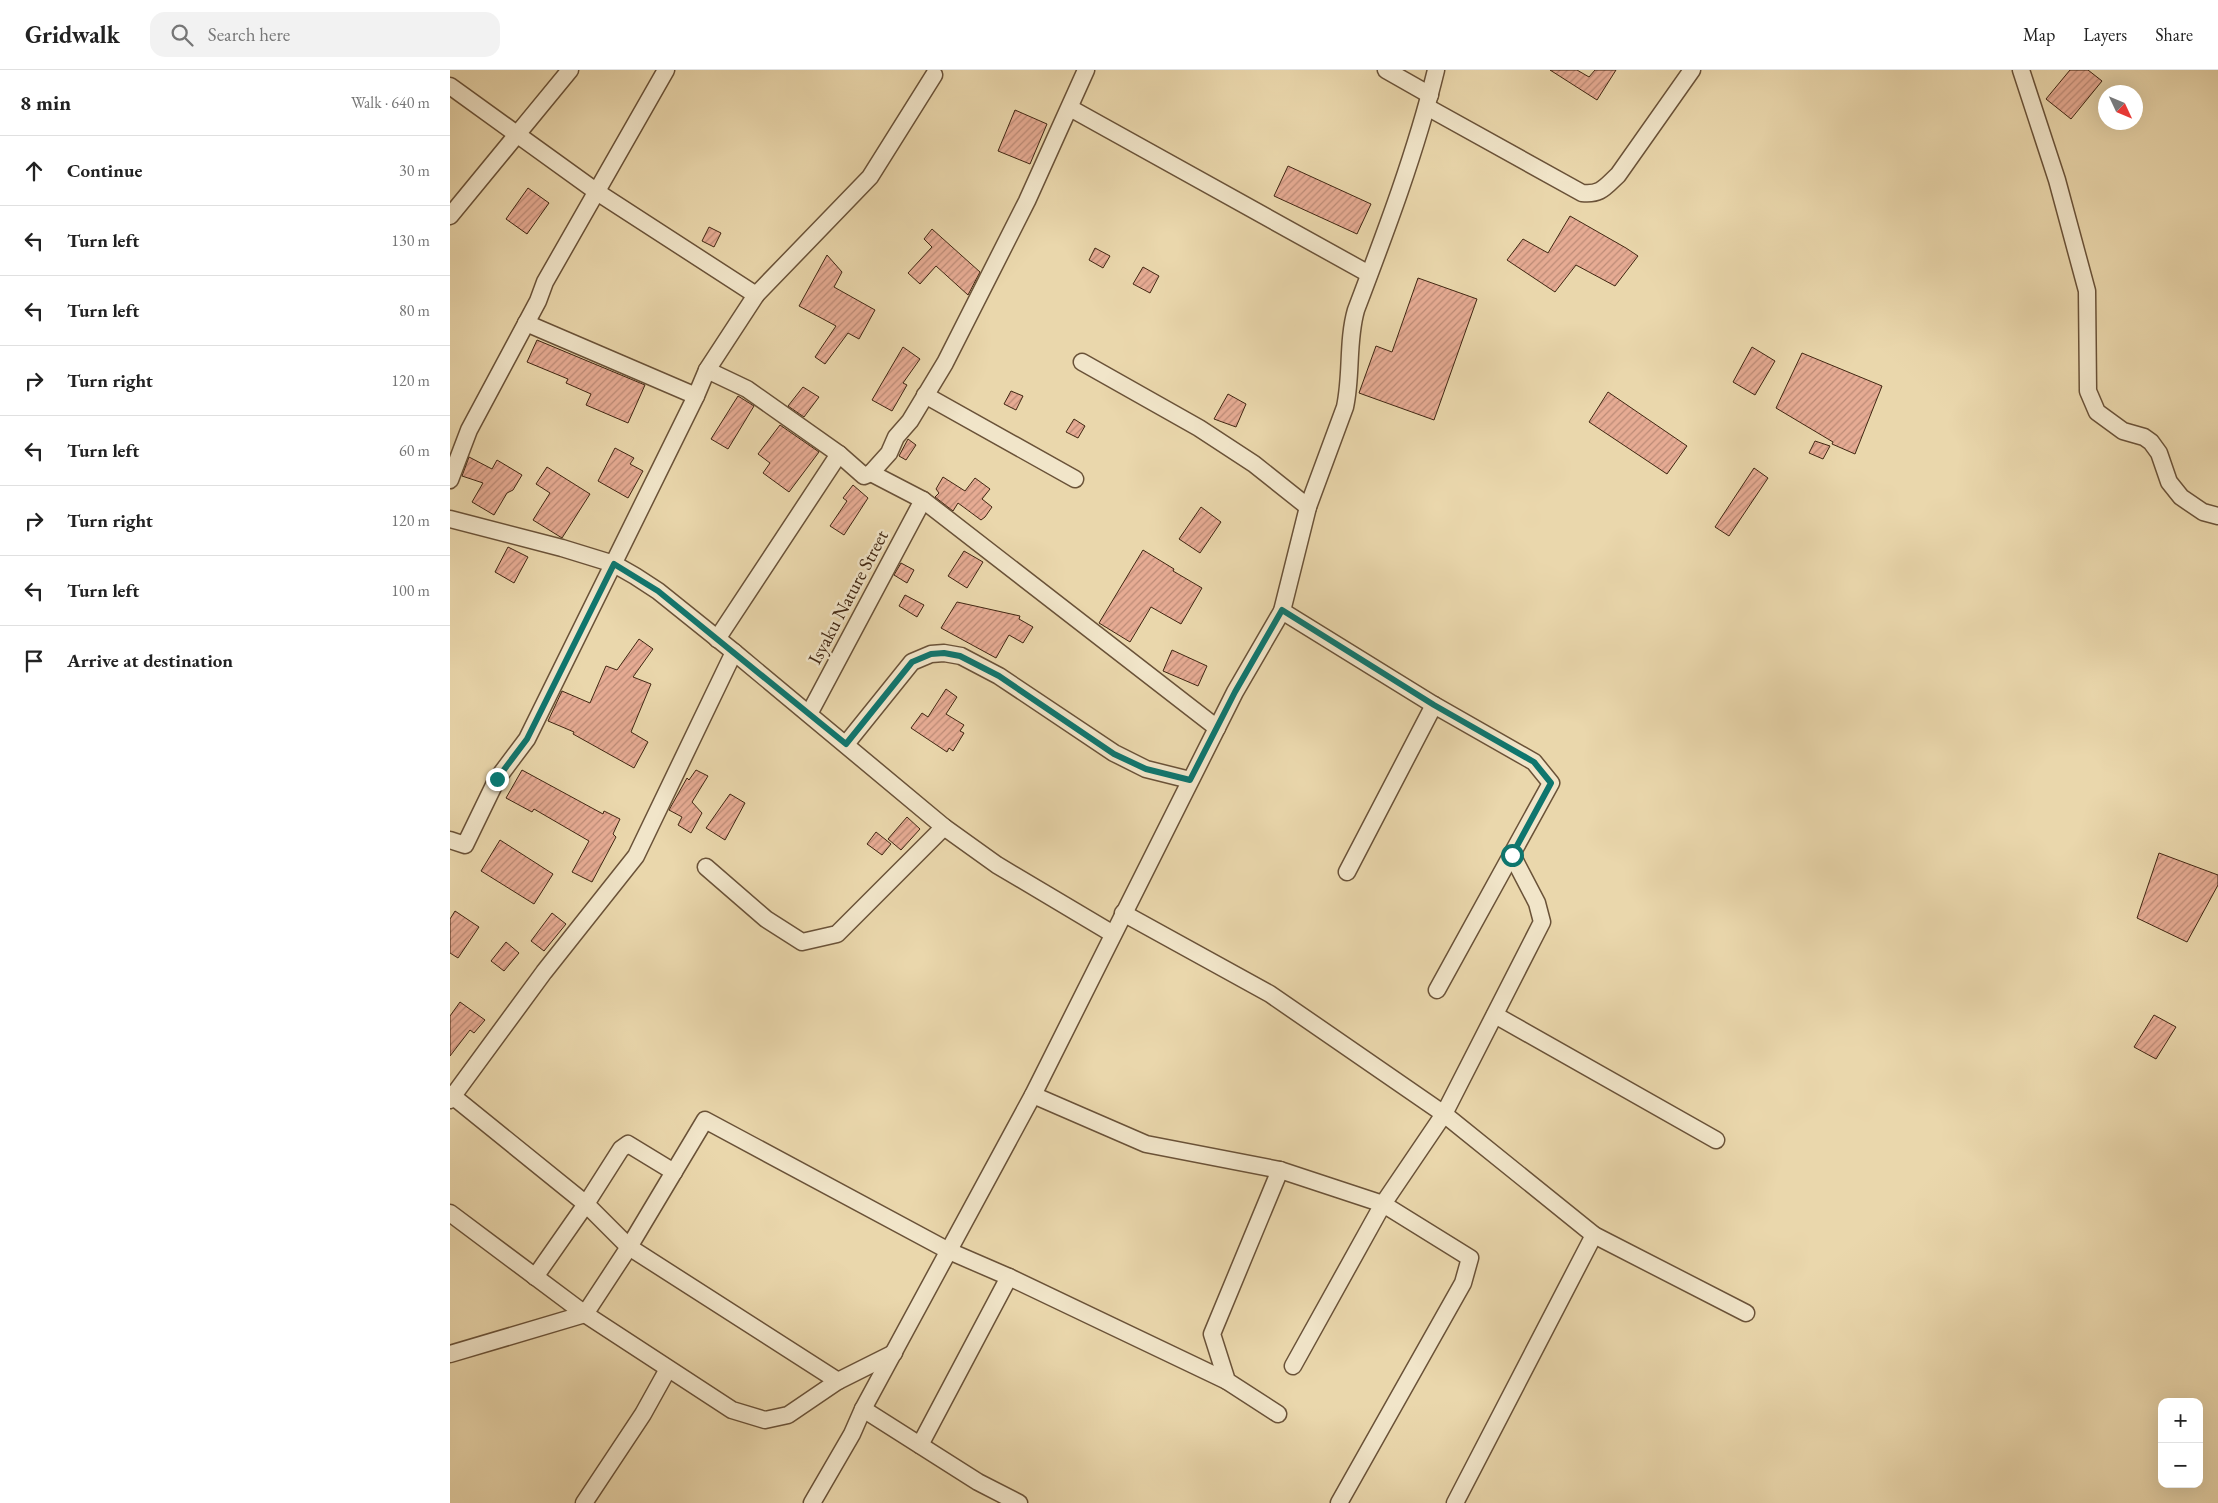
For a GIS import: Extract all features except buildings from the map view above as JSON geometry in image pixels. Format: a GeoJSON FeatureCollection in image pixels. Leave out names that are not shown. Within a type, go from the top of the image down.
{"type":"FeatureCollection","features":[{"type":"Feature","properties":{"kind":"street"},"geometry":{"type":"LineString","coordinates":[[450,216],[570,70]]}},
{"type":"Feature","properties":{"kind":"street"},"geometry":{"type":"LineString","coordinates":[[450,480],[469,430],[526,324],[545,282],[666,70]]}},
{"type":"Feature","properties":{"kind":"street"},"geometry":{"type":"LineString","coordinates":[[707,370],[747,388],[839,454],[864,476],[871,473],[889,453],[896,437],[910,421],[945,363],[1027,201],[1086,70]]}},
{"type":"Feature","properties":{"kind":"street"},"geometry":{"type":"LineString","coordinates":[[1386,70],[1428,101],[1582,193],[1594,194],[1605,188],[1618,175],[1692,70]]}},
{"type":"Feature","properties":{"kind":"street"},"geometry":{"type":"LineString","coordinates":[[812,1503],[852,1434],[863,1409],[1033,1095],[1235,692],[1282,610],[1308,507],[1348,392],[1351,326],[1394,207],[1436,70]]}},
{"type":"Feature","properties":{"kind":"street"},"geometry":{"type":"LineString","coordinates":[[2026,74],[2087,291],[2088,391],[2097,412],[2123,431],[2144,437],[2151,442],[2159,453],[2169,482],[2181,497],[2203,512],[2218,516]]}},
{"type":"Feature","properties":{"kind":"street"},"geometry":{"type":"LineString","coordinates":[[450,840],[465,845],[497,779],[527,739],[696,396],[707,370],[756,295],[870,177],[934,75]]}},
{"type":"Feature","properties":{"kind":"street"},"geometry":{"type":"LineString","coordinates":[[450,86],[597,192],[756,295]]}},
{"type":"Feature","properties":{"kind":"street"},"geometry":{"type":"LineString","coordinates":[[1070,108],[1369,274]]}},
{"type":"Feature","properties":{"kind":"street"},"geometry":{"type":"LineString","coordinates":[[526,324],[696,396]]}},
{"type":"Feature","properties":{"kind":"street"},"geometry":{"type":"LineString","coordinates":[[1082,362],[1199,428],[1254,464],[1308,507]]}},
{"type":"Feature","properties":{"kind":"street"},"geometry":{"type":"LineString","coordinates":[[925,395],[1075,479]]}},
{"type":"Feature","properties":{"kind":"street"},"geometry":{"type":"LineString","coordinates":[[717,639],[839,454]]}},
{"type":"Feature","properties":{"kind":"street"},"geometry":{"type":"LineString","coordinates":[[871,473],[924,500],[1217,728]]}},
{"type":"Feature","properties":{"kind":"street","name":"Isyaku Nature Street"},"geometry":{"type":"LineString","coordinates":[[809,714],[924,500]]}},
{"type":"Feature","properties":{"kind":"street"},"geometry":{"type":"LineString","coordinates":[[450,519],[562,548],[614,564],[658,591],[846,744],[944,827],[997,865],[1113,934]]}},
{"type":"Feature","properties":{"kind":"street"},"geometry":{"type":"LineString","coordinates":[[1282,610],[1434,705],[1534,762],[1551,783],[1437,990]]}},
{"type":"Feature","properties":{"kind":"street"},"geometry":{"type":"LineString","coordinates":[[734,652],[636,856],[544,972],[451,1097],[586,1204],[629,1247],[838,1381]]}},
{"type":"Feature","properties":{"kind":"street"},"geometry":{"type":"LineString","coordinates":[[846,744],[912,662],[931,654],[944,653],[960,656],[999,676],[1114,754],[1146,769],[1190,780]]}},
{"type":"Feature","properties":{"kind":"street"},"geometry":{"type":"LineString","coordinates":[[1347,872],[1434,705]]}},
{"type":"Feature","properties":{"kind":"street"},"geometry":{"type":"LineString","coordinates":[[706,867],[766,919],[802,942],[837,934],[944,827]]}},
{"type":"Feature","properties":{"kind":"street"},"geometry":{"type":"LineString","coordinates":[[1293,1366],[1383,1204],[1444,1114],[1542,922],[1537,903],[1512,855]]}},
{"type":"Feature","properties":{"kind":"street"},"geometry":{"type":"LineString","coordinates":[[1123,913],[1270,994],[1444,1114],[1594,1235],[1746,1313]]}},
{"type":"Feature","properties":{"kind":"street"},"geometry":{"type":"LineString","coordinates":[[1495,1015],[1716,1140]]}},
{"type":"Feature","properties":{"kind":"street"},"geometry":{"type":"LineString","coordinates":[[1033,1095],[1146,1144],[1280,1170],[1383,1204],[1470,1258],[1463,1283],[1340,1503]]}},
{"type":"Feature","properties":{"kind":"street"},"geometry":{"type":"LineString","coordinates":[[450,1354],[585,1314],[629,1247],[705,1120],[949,1251],[1009,1277],[1227,1382],[1278,1414]]}},
{"type":"Feature","properties":{"kind":"street"},"geometry":{"type":"LineString","coordinates":[[535,1277],[586,1204],[621,1149],[628,1144],[674,1172]]}},
{"type":"Feature","properties":{"kind":"street"},"geometry":{"type":"LineString","coordinates":[[1227,1382],[1212,1334],[1280,1170]]}},
{"type":"Feature","properties":{"kind":"street"},"geometry":{"type":"LineString","coordinates":[[450,1214],[585,1314],[732,1410],[765,1420],[788,1415],[838,1381],[894,1353]]}},
{"type":"Feature","properties":{"kind":"street"},"geometry":{"type":"LineString","coordinates":[[1455,1503],[1594,1235]]}},
{"type":"Feature","properties":{"kind":"street"},"geometry":{"type":"LineString","coordinates":[[920,1445],[1009,1277]]}},
{"type":"Feature","properties":{"kind":"street"},"geometry":{"type":"LineString","coordinates":[[584,1503],[643,1414],[668,1369]]}},
{"type":"Feature","properties":{"kind":"street"},"geometry":{"type":"LineString","coordinates":[[863,1409],[978,1482],[1019,1503]]}},
{"type":"Feature","properties":{"kind":"route"},"geometry":{"type":"LineString","coordinates":[[497,779],[527,739],[614,564],[658,591],[846,744],[912,662],[931,654],[944,653],[960,656],[999,676],[1114,754],[1146,769],[1190,780],[1235,692],[1282,610],[1434,705],[1534,762],[1551,783],[1512,855]]}}]}
